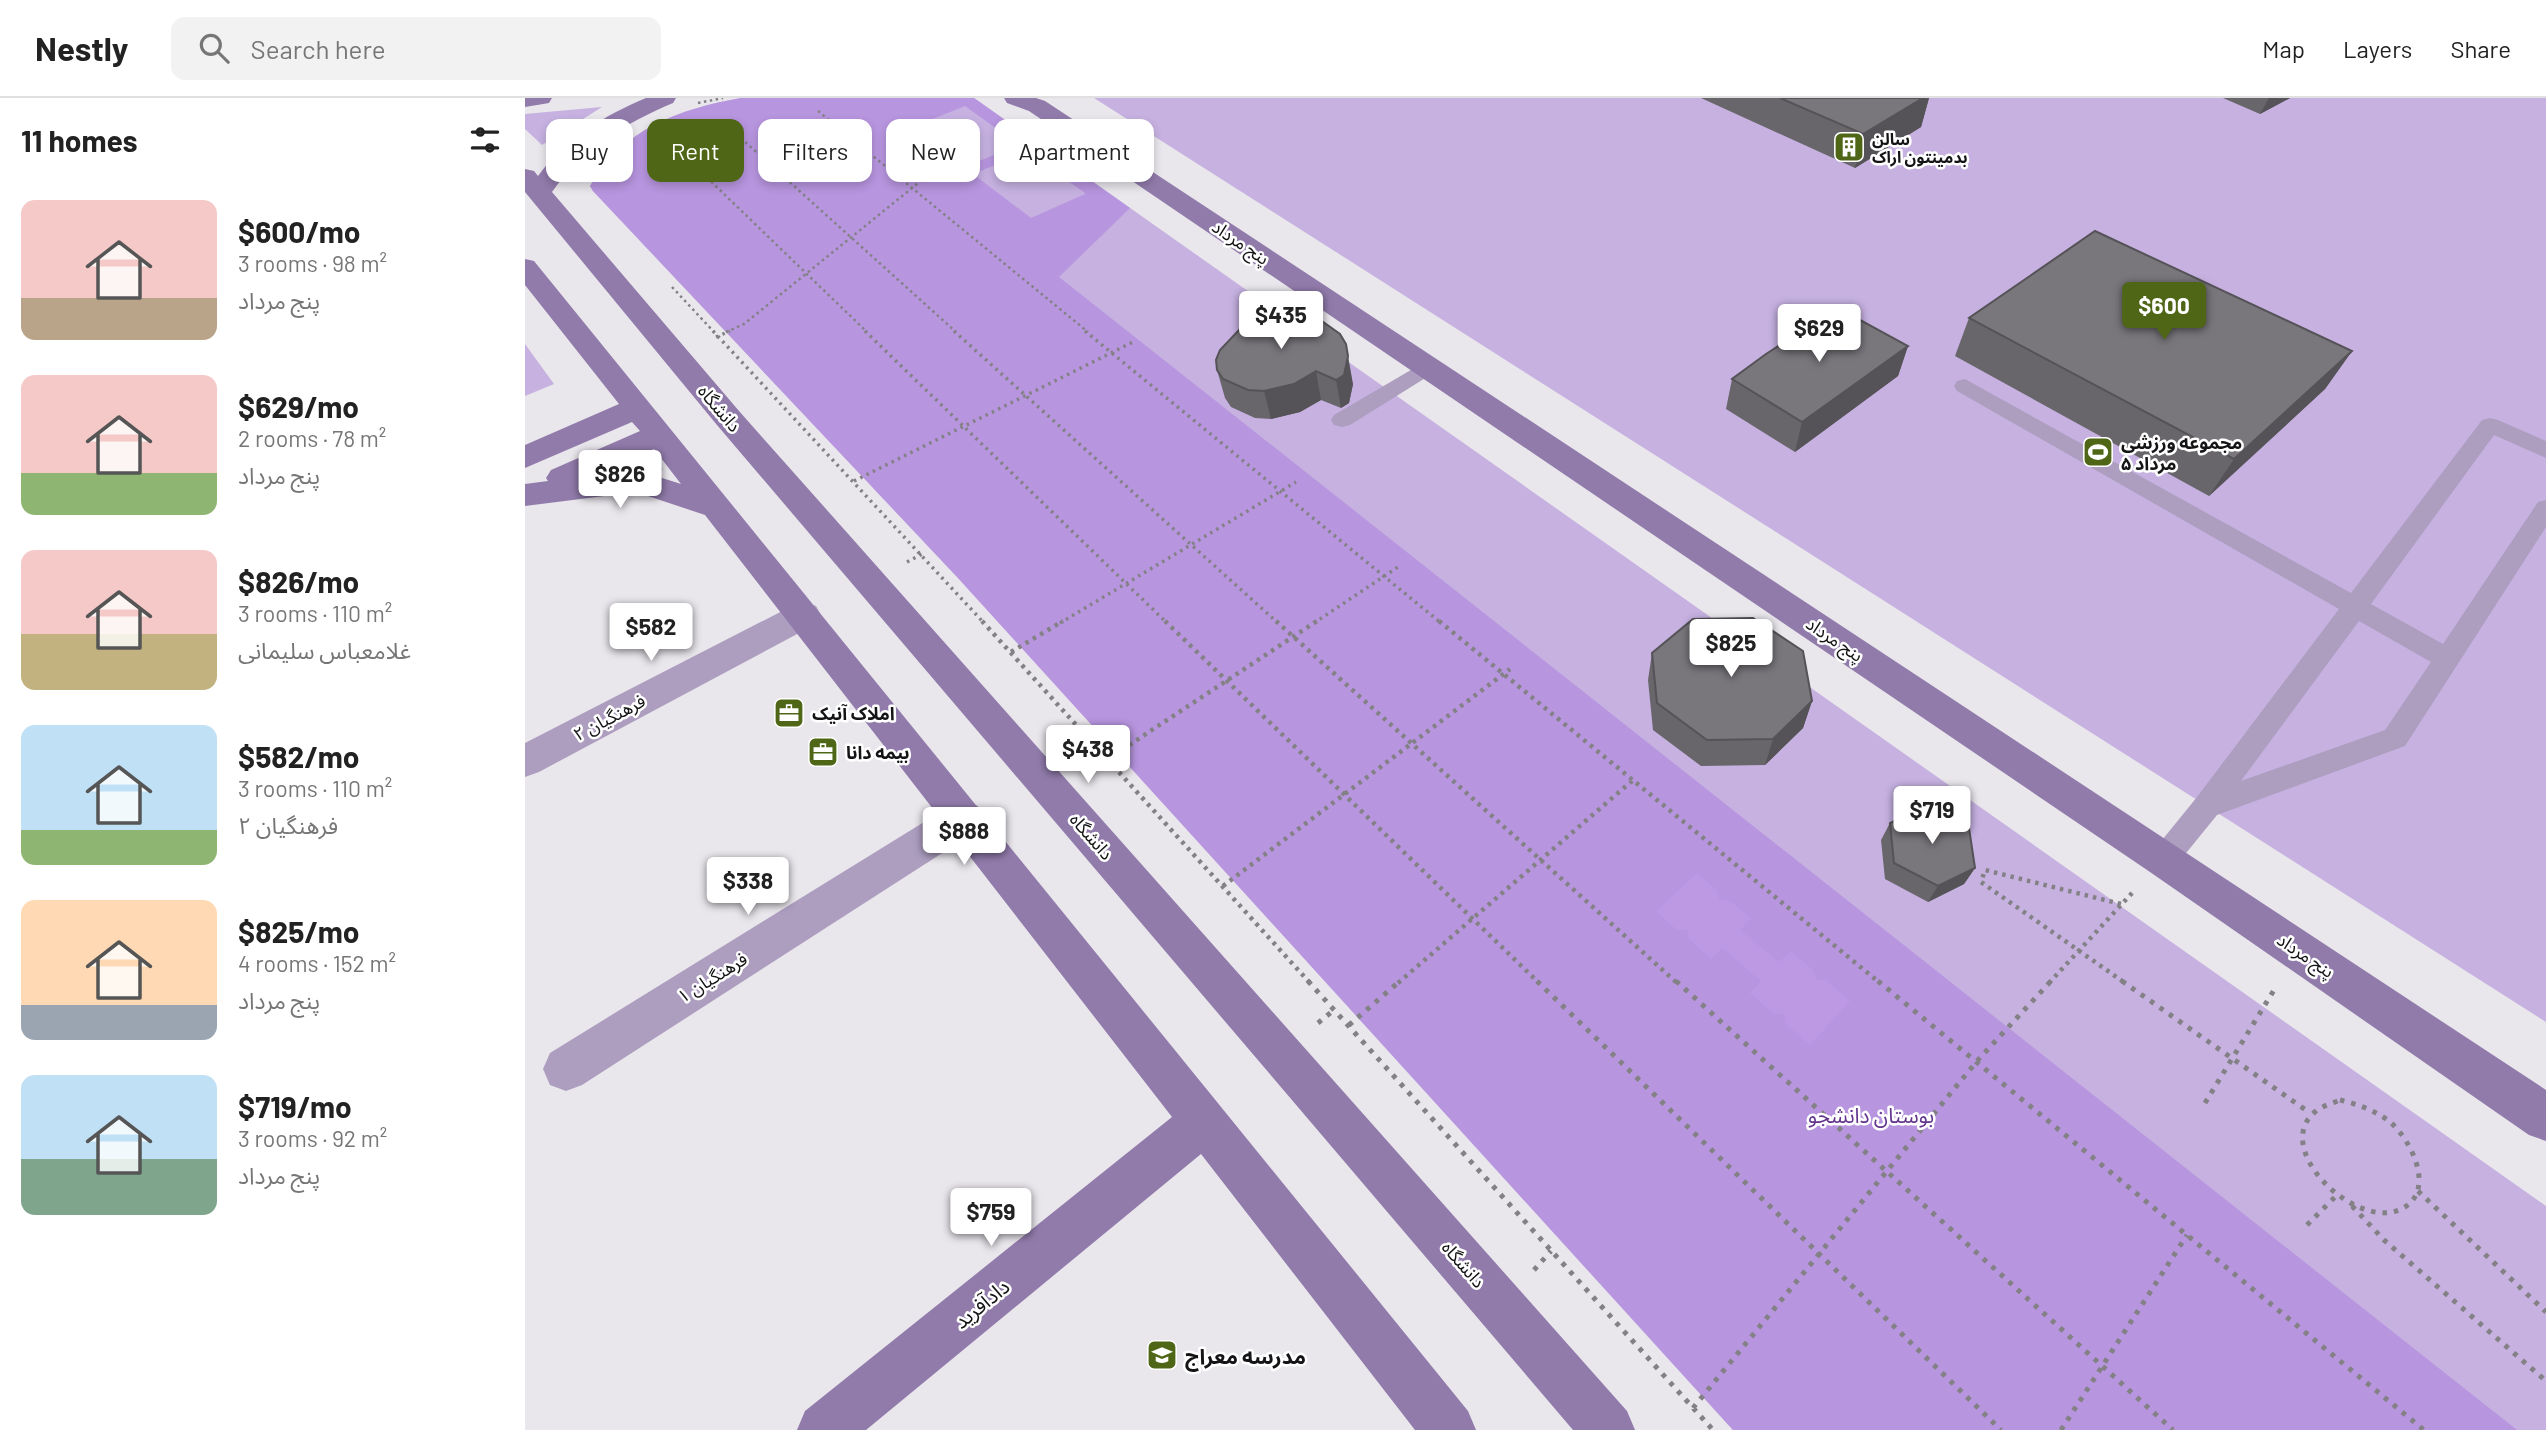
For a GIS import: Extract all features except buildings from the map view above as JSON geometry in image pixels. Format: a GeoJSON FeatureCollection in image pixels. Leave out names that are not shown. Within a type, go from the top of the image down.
{"type":"FeatureCollection","features":[{"type":"Feature","properties":{"kind":"main road"},"geometry":{"type":"LineString","coordinates":[[525,100],[541,98]]}},
{"type":"Feature","properties":{"kind":"main road"},"geometry":{"type":"LineString","coordinates":[[532,184],[555,170],[577,148],[617,122],[665,98]]}},
{"type":"Feature","properties":{"kind":"main road","name":"پنج مرداد"},"geometry":{"type":"LineString","coordinates":[[1028,101],[2164,859],[2546,1118]]}},
{"type":"Feature","properties":{"kind":"main road","name":"دانشگاه"},"geometry":{"type":"LineString","coordinates":[[532,184],[728,418],[1608,1430]]}},
{"type":"Feature","properties":{"kind":"main road"},"geometry":{"type":"LineString","coordinates":[[525,267],[1449,1430]]}},
{"type":"Feature","properties":{"kind":"main road"},"geometry":{"type":"LineString","coordinates":[[525,457],[647,422]]}},
{"type":"Feature","properties":{"kind":"main road"},"geometry":{"type":"LineString","coordinates":[[525,495],[647,422]]}},
{"type":"Feature","properties":{"kind":"main road"},"geometry":{"type":"LineString","coordinates":[[525,495],[637,481],[715,506]]}},
{"type":"Feature","properties":{"kind":"main road","name":"دادآفرید"},"geometry":{"type":"LineString","coordinates":[[824,1430],[1203,1122]]}},
{"type":"Feature","properties":{"kind":"street","name":"فرهنگیان ۲"},"geometry":{"type":"LineString","coordinates":[[525,761],[804,615]]}},
{"type":"Feature","properties":{"kind":"street","name":"فرهنگیان ۱"},"geometry":{"type":"LineString","coordinates":[[566,1069],[964,818]]}},
{"type":"Feature","properties":{"kind":"lane"},"geometry":{"type":"LineString","coordinates":[[1342,420],[1428,367]]}},
{"type":"Feature","properties":{"kind":"lane"},"geometry":{"type":"LineString","coordinates":[[1965,386],[2448,659]]}},
{"type":"Feature","properties":{"kind":"lane"},"geometry":{"type":"LineString","coordinates":[[2164,859],[2207,806],[2490,425],[2546,450]]}},
{"type":"Feature","properties":{"kind":"lane"},"geometry":{"type":"LineString","coordinates":[[2207,806],[2395,738],[2546,508]]}},
{"type":"Feature","properties":{"kind":"path"},"geometry":{"type":"LineString","coordinates":[[693,105],[723,98]]}},
{"type":"Feature","properties":{"kind":"path"},"geometry":{"type":"LineString","coordinates":[[818,111],[2424,1430]]}},
{"type":"Feature","properties":{"kind":"path"},"geometry":{"type":"LineString","coordinates":[[744,141],[2173,1430]]}},
{"type":"Feature","properties":{"kind":"path"},"geometry":{"type":"LineString","coordinates":[[711,182],[2001,1430]]}},
{"type":"Feature","properties":{"kind":"path"},"geometry":{"type":"LineString","coordinates":[[717,336],[744,324],[919,182]]}},
{"type":"Feature","properties":{"kind":"path"},"geometry":{"type":"LineString","coordinates":[[671,287],[1011,652],[1713,1430]]}},
{"type":"Feature","properties":{"kind":"path"},"geometry":{"type":"LineString","coordinates":[[854,481],[1133,342]]}},
{"type":"Feature","properties":{"kind":"path"},"geometry":{"type":"LineString","coordinates":[[1011,652],[1296,482]]}},
{"type":"Feature","properties":{"kind":"path"},"geometry":{"type":"LineString","coordinates":[[1108,759],[1398,567]]}},
{"type":"Feature","properties":{"kind":"path"},"geometry":{"type":"LineString","coordinates":[[1223,886],[1510,669]]}},
{"type":"Feature","properties":{"kind":"path"},"geometry":{"type":"LineString","coordinates":[[1349,1025],[1633,780]]}},
{"type":"Feature","properties":{"kind":"path"},"geometry":{"type":"LineString","coordinates":[[1693,1408],[1977,1061],[2164,859]]}},
{"type":"Feature","properties":{"kind":"path"},"geometry":{"type":"LineString","coordinates":[[2121,905],[1985,870],[1981,882],[2310,1113]]}},
{"type":"Feature","properties":{"kind":"path"},"geometry":{"type":"LineString","coordinates":[[2205,1103],[2299,950]]}},
{"type":"Feature","properties":{"kind":"path"},"geometry":{"type":"LineString","coordinates":[[2340,1100],[2361,1105],[2382,1116],[2400,1132],[2413,1152],[2420,1172],[2418,1191],[2408,1205],[2392,1212],[2372,1212],[2337,1195],[2312,1169],[2303,1148],[2303,1128],[2310,1113],[2323,1104],[2340,1100]]}},
{"type":"Feature","properties":{"kind":"path"},"geometry":{"type":"LineString","coordinates":[[2418,1191],[2546,1312]]}},
{"type":"Feature","properties":{"kind":"path"},"geometry":{"type":"LineString","coordinates":[[2307,1225],[2337,1195]]}},
{"type":"Feature","properties":{"kind":"path"},"geometry":{"type":"LineString","coordinates":[[2350,1203],[2384,1240],[2546,1381]]}},
{"type":"Feature","properties":{"kind":"path"},"geometry":{"type":"LineString","coordinates":[[2060,1430],[2187,1235]]}},
{"type":"Feature","properties":{"kind":"green space","name":"بوستان دانشجو"},"geometry":{"type":"Polygon","coordinates":[[[741,98],[974,98],[1004,119],[994,119],[994,182],[1093,182],[2546,1206],[2546,1430],[1733,1430],[958,578],[593,191],[590,186],[593,182],[633,182],[633,138],[647,130],[647,182],[744,182],[744,119],[668,119],[741,98]]]}},
{"type":"Feature","properties":{"kind":"green space","name":"بوستان دانشجو"},"geometry":{"type":"Polygon","coordinates":[[[741,98],[974,98],[1004,119],[994,119],[994,127],[965,106],[933,119],[886,119],[886,182],[980,182],[980,179],[1031,218],[1085,194],[1069,182],[1093,182],[1130,208],[1059,277],[2517,1430],[1733,1430],[958,578],[593,191],[590,186],[593,182],[633,182],[633,138],[647,130],[647,182],[744,182],[744,119],[668,119],[696,108],[741,98]]]}},
{"type":"Feature","properties":{"kind":"green space","name":"مجموعه ورزشی ۵ مرداد"},"geometry":{"type":"Polygon","coordinates":[[[1094,98],[2546,98],[2546,1022],[1154,136],[1154,119],[1127,119],[1094,98]]]}},
{"type":"Feature","properties":{"kind":"green space"},"geometry":{"type":"Polygon","coordinates":[[[602,107],[583,119],[546,119],[546,142],[542,145],[525,129],[525,114],[602,107]]]}},
{"type":"Feature","properties":{"kind":"green space","name":"بوستان دانشجو"},"geometry":{"type":"Polygon","coordinates":[[[994,155],[994,165],[980,171],[980,161],[994,155]]]}},
{"type":"Feature","properties":{"kind":"green space"},"geometry":{"type":"Polygon","coordinates":[[[525,344],[554,384],[525,396],[525,344]]]}},
{"type":"Feature","properties":{"kind":"green space"},"geometry":{"type":"Polygon","coordinates":[[[645,449],[663,470],[601,469],[645,449]]]}},
{"type":"Feature","properties":{"kind":"shaded area"},"geometry":{"type":"Polygon","coordinates":[[[1697,873],[1718,891],[1719,899],[1729,900],[1751,918],[1740,930],[1779,962],[1791,951],[1814,971],[1816,980],[1826,980],[1850,1001],[1810,1045],[1786,1024],[1784,1014],[1774,1014],[1750,993],[1761,981],[1722,948],[1711,959],[1689,939],[1687,930],[1677,930],[1656,911],[1697,873]]]}},
{"type":"Feature","properties":{"kind":"place","name":"سالن بدمینتون اراک"},"geometry":{"type":"Point","coordinates":[1849,147]}},
{"type":"Feature","properties":{"kind":"place","name":"مجموعه ورزشی ۵ مرداد"},"geometry":{"type":"Point","coordinates":[2098,452]}},
{"type":"Feature","properties":{"kind":"place","name":"املاک آنیک"},"geometry":{"type":"Point","coordinates":[789,713]}},
{"type":"Feature","properties":{"kind":"place","name":"بیمه دانا"},"geometry":{"type":"Point","coordinates":[823,752]}},
{"type":"Feature","properties":{"kind":"place","name":"مدرسه معراج"},"geometry":{"type":"Point","coordinates":[1162,1355]}}]}
